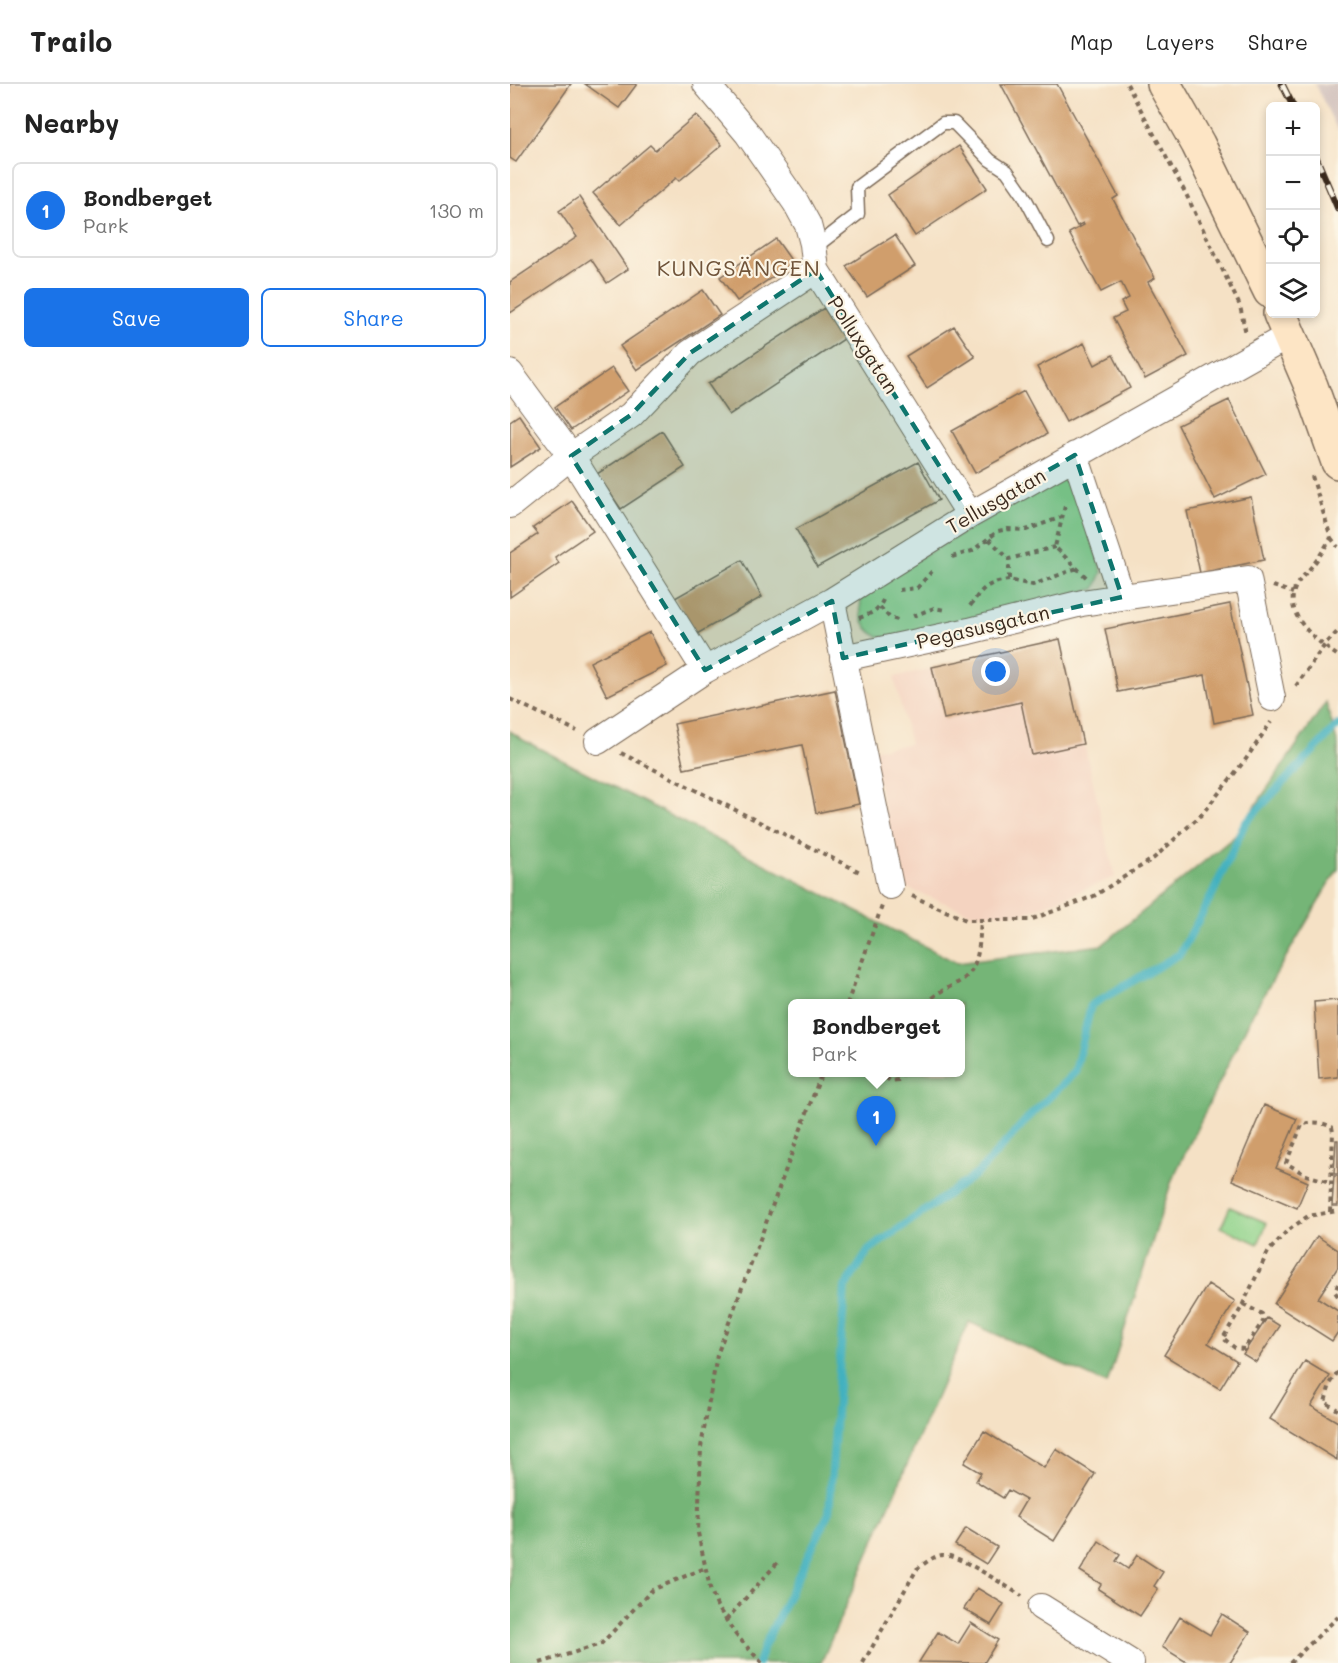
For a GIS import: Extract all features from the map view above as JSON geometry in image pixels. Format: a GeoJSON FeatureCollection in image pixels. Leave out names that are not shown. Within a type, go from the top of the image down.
{"type":"FeatureCollection","features":[{"type":"Feature","properties":{"kind":"street","name":"Polluxgatan"},"geometry":{"type":"LineString","coordinates":[[706,84],[748,134],[796,202],[808,225],[815,259],[970,515]]}},
{"type":"Feature","properties":{"kind":"street"},"geometry":{"type":"LineString","coordinates":[[1164,84],[1198,144],[1266,283]]}},
{"type":"Feature","properties":{"kind":"street"},"geometry":{"type":"LineString","coordinates":[[510,505],[571,456],[631,415],[690,353],[815,259]]}},
{"type":"Feature","properties":{"kind":"street"},"geometry":{"type":"LineString","coordinates":[[1285,324],[1311,386],[1323,464]]}},
{"type":"Feature","properties":{"kind":"street","name":"Tellusgatan"},"geometry":{"type":"LineString","coordinates":[[598,741],[705,670],[832,601],[970,515],[1254,356],[1285,324]]}},
{"type":"Feature","properties":{"kind":"street"},"geometry":{"type":"LineString","coordinates":[[510,373],[571,456],[705,670]]}},
{"type":"Feature","properties":{"kind":"street"},"geometry":{"type":"LineString","coordinates":[[1075,455],[1122,597]]}},
{"type":"Feature","properties":{"kind":"street","name":"Pegasusgatan"},"geometry":{"type":"LineString","coordinates":[[843,658],[969,632],[1082,603],[1248,579],[1280,701]]}},
{"type":"Feature","properties":{"kind":"street"},"geometry":{"type":"LineString","coordinates":[[832,601],[890,886]]}},
{"type":"Feature","properties":{"kind":"street"},"geometry":{"type":"LineString","coordinates":[[1041,1607],[1131,1663]]}},
{"type":"Feature","properties":{"kind":"lane"},"geometry":{"type":"LineString","coordinates":[[815,259],[858,214],[856,187],[943,123],[954,123],[990,160],[1007,171],[1023,194],[1048,241]]}},
{"type":"Feature","properties":{"kind":"path"},"geometry":{"type":"LineString","coordinates":[[1126,84],[1186,194],[1240,306],[1245,332],[1254,356]]}},
{"type":"Feature","properties":{"kind":"path"},"geometry":{"type":"LineString","coordinates":[[1323,464],[1331,538],[1338,547]]}},
{"type":"Feature","properties":{"kind":"path"},"geometry":{"type":"LineString","coordinates":[[944,561],[972,550],[998,531],[1026,530],[1062,518]]}},
{"type":"Feature","properties":{"kind":"path"},"geometry":{"type":"LineString","coordinates":[[1331,538],[1293,593],[1296,613],[1306,630],[1338,656]]}},
{"type":"Feature","properties":{"kind":"path"},"geometry":{"type":"LineString","coordinates":[[989,539],[1009,560],[1009,580]]}},
{"type":"Feature","properties":{"kind":"path"},"geometry":{"type":"LineString","coordinates":[[1009,560],[1055,547]]}},
{"type":"Feature","properties":{"kind":"path"},"geometry":{"type":"LineString","coordinates":[[837,626],[871,614],[880,607],[883,599],[891,592],[917,588],[938,564]]}},
{"type":"Feature","properties":{"kind":"path"},"geometry":{"type":"LineString","coordinates":[[965,608],[970,606],[983,587],[994,582],[1009,580],[1033,585],[1077,568]]}},
{"type":"Feature","properties":{"kind":"path"},"geometry":{"type":"LineString","coordinates":[[1264,582],[1293,593]]}},
{"type":"Feature","properties":{"kind":"path"},"geometry":{"type":"LineString","coordinates":[[880,607],[890,618],[900,621],[934,608],[953,611]]}},
{"type":"Feature","properties":{"kind":"path"},"geometry":{"type":"LineString","coordinates":[[510,699],[890,886],[966,920],[1030,920],[1094,896],[1154,858],[1202,814],[1246,759],[1280,701],[1338,631]]}},
{"type":"Feature","properties":{"kind":"path"},"geometry":{"type":"LineString","coordinates":[[849,999],[890,886]]}},
{"type":"Feature","properties":{"kind":"path"},"geometry":{"type":"LineString","coordinates":[[930,999],[960,982],[975,965],[981,920]]}},
{"type":"Feature","properties":{"kind":"path"},"geometry":{"type":"LineString","coordinates":[[762,1663],[736,1635],[717,1606],[710,1588],[698,1533],[701,1447],[717,1355],[820,1077]]}},
{"type":"Feature","properties":{"kind":"path"},"geometry":{"type":"LineString","coordinates":[[885,1077],[890,1081],[901,1077]]}},
{"type":"Feature","properties":{"kind":"path"},"geometry":{"type":"LineString","coordinates":[[1330,1182],[1306,1175],[1287,1163],[1302,1125],[1310,1122],[1327,1124],[1332,1127],[1330,1212]]}},
{"type":"Feature","properties":{"kind":"path"},"geometry":{"type":"LineString","coordinates":[[1243,1304],[1262,1314],[1264,1320],[1244,1349],[1236,1348],[1223,1338],[1243,1304],[1268,1252],[1286,1232],[1308,1216],[1338,1211]]}},
{"type":"Feature","properties":{"kind":"path"},"geometry":{"type":"LineString","coordinates":[[1338,1284],[1335,1292],[1338,1296]]}},
{"type":"Feature","properties":{"kind":"path"},"geometry":{"type":"LineString","coordinates":[[1338,1372],[1330,1384],[1324,1402],[1338,1410]]}},
{"type":"Feature","properties":{"kind":"path"},"geometry":{"type":"LineString","coordinates":[[863,1663],[917,1569],[941,1555],[957,1558],[1041,1607]]}},
{"type":"Feature","properties":{"kind":"path"},"geometry":{"type":"LineString","coordinates":[[726,1620],[780,1560]]}},
{"type":"Feature","properties":{"kind":"path"},"geometry":{"type":"LineString","coordinates":[[540,1663],[601,1644],[652,1590],[705,1568]]}},
{"type":"Feature","properties":{"kind":"path"},"geometry":{"type":"LineString","coordinates":[[1290,1663],[1338,1617]]}},
{"type":"Feature","properties":{"kind":"highlighted area"},"geometry":{"type":"Polygon","coordinates":[[[816,270],[970,515],[1075,455],[1122,597],[843,658],[832,601],[705,670],[571,456],[631,415],[690,353],[816,270]]]}},
{"type":"Feature","properties":{"kind":"shaded area"},"geometry":{"type":"Polygon","coordinates":[[[1315,84],[1338,84],[1338,131],[1315,84]]]}},
{"type":"Feature","properties":{"kind":"shaded area"},"geometry":{"type":"Polygon","coordinates":[[[1060,639],[1115,877],[1026,913],[971,913],[907,888],[897,877],[872,750],[910,744],[894,677],[1060,639]]]}},
{"type":"Feature","properties":{"kind":"green space"},"geometry":{"type":"Polygon","coordinates":[[[1064,479],[1076,485],[1102,572],[1095,589],[888,638],[872,633],[867,627],[863,621],[860,605],[865,589],[1054,480],[1064,479]]]}},
{"type":"Feature","properties":{"kind":"green space"},"geometry":{"type":"Polygon","coordinates":[[[1326,702],[1338,745],[1338,869],[1254,1011],[1172,1180],[1107,1384],[969,1322],[821,1663],[510,1663],[510,731],[525,741],[957,963],[1102,945],[1235,836],[1326,702]]]}},
{"type":"Feature","properties":{"kind":"green space"},"geometry":{"type":"Polygon","coordinates":[[[1230,1207],[1267,1223],[1258,1244],[1221,1227],[1230,1207]]]}},
{"type":"Feature","properties":{"kind":"building"},"geometry":{"type":"Polygon","coordinates":[[[510,84],[571,84],[516,162],[510,158],[510,84]]]}},
{"type":"Feature","properties":{"kind":"building"},"geometry":{"type":"Polygon","coordinates":[[[585,84],[637,84],[619,108],[585,84]]]}},
{"type":"Feature","properties":{"kind":"building"},"geometry":{"type":"Polygon","coordinates":[[[1001,84],[1057,84],[1118,196],[1113,199],[1155,278],[1148,282],[1188,356],[1145,379],[1113,318],[1126,312],[1121,302],[1129,298],[1121,282],[1101,292],[1069,233],[1084,225],[1083,223],[1077,226],[1001,84]]]}},
{"type":"Feature","properties":{"kind":"building"},"geometry":{"type":"Polygon","coordinates":[[[696,115],[722,145],[679,181],[676,178],[621,225],[593,193],[650,145],[655,150],[696,115]]]}},
{"type":"Feature","properties":{"kind":"building"},"geometry":{"type":"Polygon","coordinates":[[[959,146],[987,188],[915,236],[888,195],[959,146]]]}},
{"type":"Feature","properties":{"kind":"building"},"geometry":{"type":"Polygon","coordinates":[[[579,197],[628,269],[607,283],[591,259],[510,313],[510,282],[577,237],[559,211],[579,197]]]}},
{"type":"Feature","properties":{"kind":"building"},"geometry":{"type":"Polygon","coordinates":[[[895,235],[915,266],[867,297],[846,266],[895,235]]]}},
{"type":"Feature","properties":{"kind":"building"},"geometry":{"type":"Polygon","coordinates":[[[776,239],[793,263],[737,301],[720,277],[776,239]]]}},
{"type":"Feature","properties":{"kind":"building"},"geometry":{"type":"Polygon","coordinates":[[[703,290],[720,315],[637,370],[620,346],[703,290]]]}},
{"type":"Feature","properties":{"kind":"building"},"geometry":{"type":"Polygon","coordinates":[[[824,308],[844,339],[729,415],[708,384],[824,308]]]}},
{"type":"Feature","properties":{"kind":"building"},"geometry":{"type":"Polygon","coordinates":[[[954,326],[975,357],[927,388],[906,356],[954,326]]]}},
{"type":"Feature","properties":{"kind":"building"},"geometry":{"type":"Polygon","coordinates":[[[1084,343],[1095,365],[1113,355],[1130,388],[1066,422],[1037,367],[1084,343]]]}},
{"type":"Feature","properties":{"kind":"building"},"geometry":{"type":"Polygon","coordinates":[[[612,368],[628,391],[571,430],[555,407],[612,368]]]}},
{"type":"Feature","properties":{"kind":"building"},"geometry":{"type":"Polygon","coordinates":[[[1024,391],[1047,434],[975,473],[952,431],[1024,391]]]}},
{"type":"Feature","properties":{"kind":"building"},"geometry":{"type":"Polygon","coordinates":[[[1229,400],[1266,474],[1215,499],[1178,425],[1229,400]]]}},
{"type":"Feature","properties":{"kind":"building"},"geometry":{"type":"Polygon","coordinates":[[[519,415],[541,447],[510,467],[510,421],[519,415]]]}},
{"type":"Feature","properties":{"kind":"building"},"geometry":{"type":"Polygon","coordinates":[[[662,431],[685,467],[621,509],[597,474],[662,431]]]}},
{"type":"Feature","properties":{"kind":"building"},"geometry":{"type":"Polygon","coordinates":[[[918,462],[939,500],[817,567],[796,529],[918,462]]]}},
{"type":"Feature","properties":{"kind":"building"},"geometry":{"type":"Polygon","coordinates":[[[1251,497],[1264,560],[1200,573],[1187,511],[1251,497]]]}},
{"type":"Feature","properties":{"kind":"building"},"geometry":{"type":"Polygon","coordinates":[[[572,501],[593,531],[555,557],[559,563],[510,597],[510,553],[538,534],[533,528],[572,501]]]}},
{"type":"Feature","properties":{"kind":"building"},"geometry":{"type":"Polygon","coordinates":[[[742,560],[762,597],[695,635],[675,598],[742,560]]]}},
{"type":"Feature","properties":{"kind":"building"},"geometry":{"type":"Polygon","coordinates":[[[1230,604],[1253,715],[1214,723],[1205,675],[1118,692],[1105,629],[1230,604]]]}},
{"type":"Feature","properties":{"kind":"building"},"geometry":{"type":"Polygon","coordinates":[[[650,632],[667,666],[607,696],[590,662],[650,632]]]}},
{"type":"Feature","properties":{"kind":"building"},"geometry":{"type":"Polygon","coordinates":[[[1060,639],[1083,744],[1032,755],[1021,702],[944,719],[932,667],[1060,639]]]}},
{"type":"Feature","properties":{"kind":"building"},"geometry":{"type":"Polygon","coordinates":[[[835,690],[859,804],[816,813],[802,745],[684,769],[674,724],[835,690]]]}},
{"type":"Feature","properties":{"kind":"building"},"geometry":{"type":"Polygon","coordinates":[[[1338,1000],[1338,1077],[1319,1079],[1314,1002],[1338,1000]]]}},
{"type":"Feature","properties":{"kind":"building"},"geometry":{"type":"Polygon","coordinates":[[[1264,1105],[1297,1119],[1276,1168],[1308,1182],[1297,1208],[1232,1180],[1264,1105]]]}},
{"type":"Feature","properties":{"kind":"building"},"geometry":{"type":"Polygon","coordinates":[[[1336,1140],[1338,1140],[1338,1174],[1334,1174],[1336,1140]]]}},
{"type":"Feature","properties":{"kind":"building"},"geometry":{"type":"Polygon","coordinates":[[[1334,1176],[1338,1176],[1338,1206],[1332,1206],[1334,1176]]]}},
{"type":"Feature","properties":{"kind":"building"},"geometry":{"type":"Polygon","coordinates":[[[1317,1236],[1338,1250],[1338,1267],[1318,1298],[1338,1311],[1338,1332],[1332,1341],[1274,1304],[1317,1236]]]}},
{"type":"Feature","properties":{"kind":"building"},"geometry":{"type":"Polygon","coordinates":[[[1208,1284],[1235,1301],[1208,1343],[1237,1361],[1220,1389],[1164,1355],[1208,1284]]]}},
{"type":"Feature","properties":{"kind":"building"},"geometry":{"type":"Polygon","coordinates":[[[1267,1318],[1280,1326],[1256,1362],[1243,1354],[1267,1318]]]}},
{"type":"Feature","properties":{"kind":"building"},"geometry":{"type":"Polygon","coordinates":[[[1305,1361],[1330,1376],[1311,1406],[1338,1422],[1337,1460],[1270,1419],[1305,1361]]]}},
{"type":"Feature","properties":{"kind":"building"},"geometry":{"type":"Polygon","coordinates":[[[984,1431],[1044,1468],[1056,1449],[1095,1474],[1054,1541],[1016,1517],[1026,1500],[1008,1490],[1003,1498],[976,1481],[981,1473],[964,1463],[984,1431]]]}},
{"type":"Feature","properties":{"kind":"building"},"geometry":{"type":"Polygon","coordinates":[[[966,1528],[997,1547],[986,1564],[955,1545],[966,1528]]]}},
{"type":"Feature","properties":{"kind":"building"},"geometry":{"type":"Polygon","coordinates":[[[1099,1541],[1120,1555],[1116,1561],[1128,1569],[1137,1555],[1163,1572],[1154,1586],[1158,1589],[1140,1616],[1098,1589],[1101,1584],[1080,1571],[1099,1541]]]}},
{"type":"Feature","properties":{"kind":"building"},"geometry":{"type":"Polygon","coordinates":[[[977,1588],[1004,1604],[991,1625],[964,1609],[977,1588]]]}},
{"type":"Feature","properties":{"kind":"building"},"geometry":{"type":"Polygon","coordinates":[[[1222,1614],[1250,1632],[1230,1663],[1188,1663],[1162,1647],[1180,1617],[1210,1635],[1222,1614]]]}},
{"type":"Feature","properties":{"kind":"building"},"geometry":{"type":"Polygon","coordinates":[[[971,1623],[998,1640],[984,1663],[919,1662],[938,1632],[958,1644],[971,1623]]]}},
{"type":"Feature","properties":{"kind":"waterway"},"geometry":{"type":"LineString","coordinates":[[758,1663],[763,1648],[829,1513],[845,1287],[869,1250],[978,1173],[1027,1119],[1075,1072],[1091,1005],[1180,954],[1213,893],[1245,823],[1338,725]]}},
{"type":"Feature","properties":{"kind":"railway"},"geometry":{"type":"LineString","coordinates":[[1282,84],[1291,102]]}},
{"type":"Feature","properties":{"kind":"railway"},"geometry":{"type":"LineString","coordinates":[[1320,166],[1338,209]]}},
{"type":"Feature","properties":{"kind":"place","name":"Bondberget"},"geometry":{"type":"Point","coordinates":[876,1146]}},
{"type":"Feature","properties":{"kind":"district","name":"KUNGSÄNGEN"},"geometry":{"type":"Point","coordinates":[739,268]}}]}
